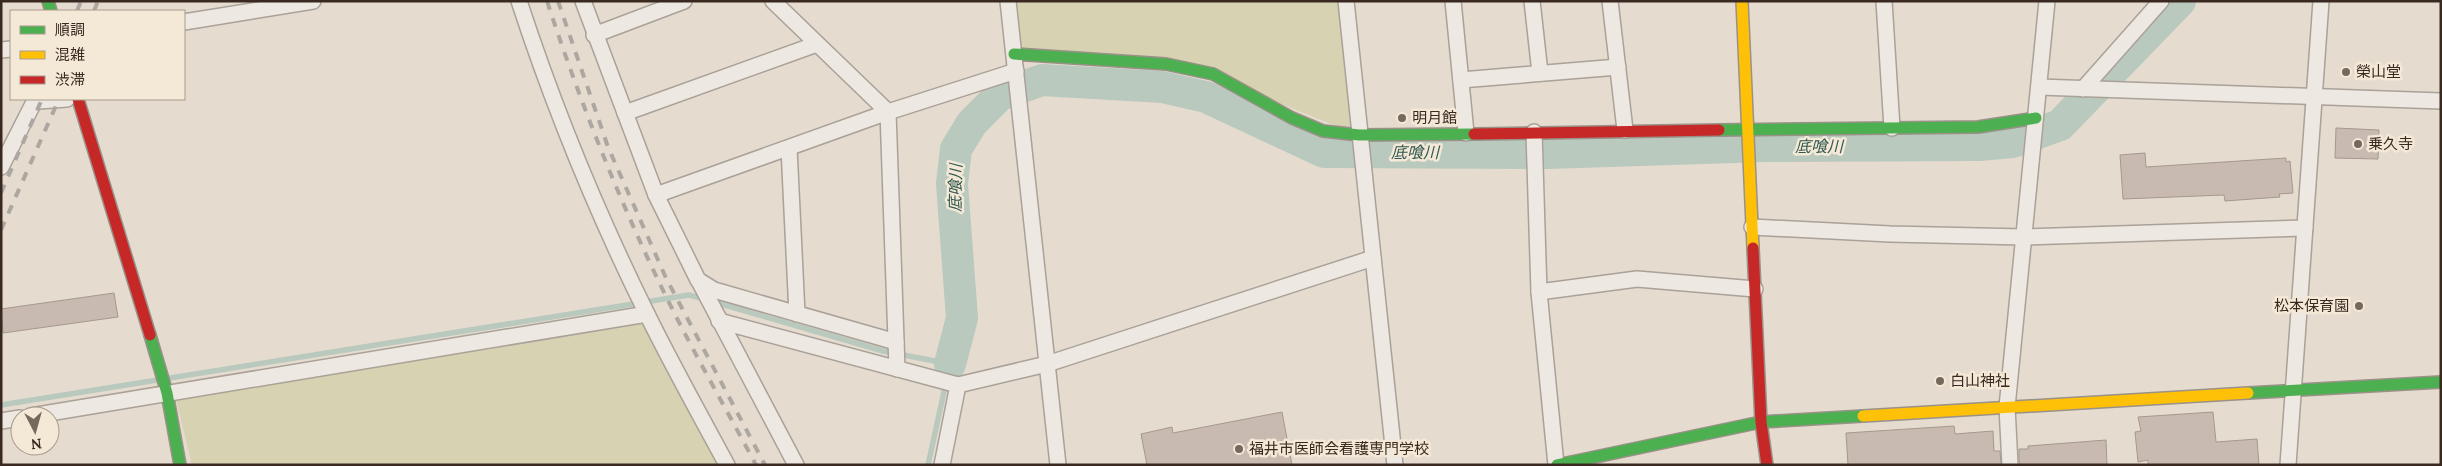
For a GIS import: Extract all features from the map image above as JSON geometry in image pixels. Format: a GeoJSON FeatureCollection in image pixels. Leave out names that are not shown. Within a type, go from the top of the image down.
{"type":"FeatureCollection","features":[{"type":"Feature","properties":{"kind":"street"},"geometry":{"type":"LineString","coordinates":[[185,22],[283,4],[313,1]]}},
{"type":"Feature","properties":{"kind":"street"},"geometry":{"type":"LineString","coordinates":[[519,1],[536,54],[590,190],[647,314],[727,465]]}},
{"type":"Feature","properties":{"kind":"street"},"geometry":{"type":"LineString","coordinates":[[583,1],[594,35],[656,195],[719,321],[796,465]]}},
{"type":"Feature","properties":{"kind":"street"},"geometry":{"type":"LineString","coordinates":[[594,35],[684,1]]}},
{"type":"Feature","properties":{"kind":"street"},"geometry":{"type":"LineString","coordinates":[[772,1],[888,112],[897,369]]}},
{"type":"Feature","properties":{"kind":"street"},"geometry":{"type":"LineString","coordinates":[[1008,1],[1058,465]]}},
{"type":"Feature","properties":{"kind":"street"},"geometry":{"type":"LineString","coordinates":[[1346,1],[1395,465]]}},
{"type":"Feature","properties":{"kind":"street"},"geometry":{"type":"LineString","coordinates":[[1453,1],[1466,133]]}},
{"type":"Feature","properties":{"kind":"street"},"geometry":{"type":"LineString","coordinates":[[1532,1],[1540,73]]}},
{"type":"Feature","properties":{"kind":"street"},"geometry":{"type":"LineString","coordinates":[[1610,1],[1625,130]]}},
{"type":"Feature","properties":{"kind":"street"},"geometry":{"type":"LineString","coordinates":[[1742,1],[1761,422],[1767,465]]}},
{"type":"Feature","properties":{"kind":"street"},"geometry":{"type":"LineString","coordinates":[[1884,1],[1892,128]]}},
{"type":"Feature","properties":{"kind":"street"},"geometry":{"type":"LineString","coordinates":[[2010,465],[2007,407],[2047,1]]}},
{"type":"Feature","properties":{"kind":"street"},"geometry":{"type":"LineString","coordinates":[[2083,89],[2161,1]]}},
{"type":"Feature","properties":{"kind":"street"},"geometry":{"type":"LineString","coordinates":[[2288,465],[2321,1]]}},
{"type":"Feature","properties":{"kind":"street"},"geometry":{"type":"LineString","coordinates":[[625,113],[817,44]]}},
{"type":"Feature","properties":{"kind":"street"},"geometry":{"type":"LineString","coordinates":[[1014,54],[1166,64],[1213,74],[1292,118],[1323,131],[1360,135],[1748,128],[1978,127],[2036,118]]}},
{"type":"Feature","properties":{"kind":"street"},"geometry":{"type":"LineString","coordinates":[[1461,80],[1618,67]]}},
{"type":"Feature","properties":{"kind":"street"},"geometry":{"type":"LineString","coordinates":[[656,195],[888,112],[1016,71]]}},
{"type":"Feature","properties":{"kind":"street"},"geometry":{"type":"LineString","coordinates":[[2039,87],[2441,101]]}},
{"type":"Feature","properties":{"kind":"street"},"geometry":{"type":"LineString","coordinates":[[1,167],[32,104],[38,101],[52,100]]}},
{"type":"Feature","properties":{"kind":"street"},"geometry":{"type":"LineString","coordinates":[[78,100],[167,393],[180,465]]}},
{"type":"Feature","properties":{"kind":"street"},"geometry":{"type":"LineString","coordinates":[[1534,132],[1539,292],[1556,465],[1761,422],[2441,382]]}},
{"type":"Feature","properties":{"kind":"street"},"geometry":{"type":"LineString","coordinates":[[789,148],[797,314]]}},
{"type":"Feature","properties":{"kind":"street"},"geometry":{"type":"LineString","coordinates":[[1752,227],[1890,234],[2024,237],[2305,228]]}},
{"type":"Feature","properties":{"kind":"street"},"geometry":{"type":"LineString","coordinates":[[719,321],[958,386],[1047,364],[1373,258]]}},
{"type":"Feature","properties":{"kind":"street"},"geometry":{"type":"LineString","coordinates":[[698,280],[714,290],[896,342]]}},
{"type":"Feature","properties":{"kind":"street"},"geometry":{"type":"LineString","coordinates":[[1539,292],[1637,280],[1755,289]]}},
{"type":"Feature","properties":{"kind":"street"},"geometry":{"type":"LineString","coordinates":[[60,411],[647,314]]}},
{"type":"Feature","properties":{"kind":"street"},"geometry":{"type":"LineString","coordinates":[[942,465],[958,386]]}},
{"type":"Feature","properties":{"kind":"shaded area"},"geometry":{"type":"Polygon","coordinates":[[[1008,1],[1345,1],[1359,135],[1198,71],[1014,54],[1008,1]]]}},
{"type":"Feature","properties":{"kind":"shaded area"},"geometry":{"type":"Polygon","coordinates":[[[650,320],[727,465],[192,465],[176,400],[650,320]]]}},
{"type":"Feature","properties":{"kind":"building"},"geometry":{"type":"Polygon","coordinates":[[[2336,128],[2379,130],[2378,159],[2335,158],[2336,128]]]}},
{"type":"Feature","properties":{"kind":"building"},"geometry":{"type":"Polygon","coordinates":[[[2145,153],[2146,167],[2286,158],[2286,162],[2290,161],[2293,193],[2279,194],[2280,197],[2225,201],[2224,195],[2123,199],[2120,155],[2145,153]]]}},
{"type":"Feature","properties":{"kind":"building"},"geometry":{"type":"Polygon","coordinates":[[[114,293],[118,317],[3,333],[1,309],[114,293]]]}},
{"type":"Feature","properties":{"kind":"building"},"geometry":{"type":"Polygon","coordinates":[[[1282,412],[1292,465],[1147,465],[1141,434],[1172,427],[1173,433],[1282,412]]]}},
{"type":"Feature","properties":{"kind":"building"},"geometry":{"type":"Polygon","coordinates":[[[2213,412],[2216,442],[2257,439],[2259,465],[2148,465],[2148,460],[2138,462],[2135,432],[2141,431],[2138,417],[2213,412]]]}},
{"type":"Feature","properties":{"kind":"building"},"geometry":{"type":"Polygon","coordinates":[[[1954,426],[1955,434],[1993,431],[1994,451],[2000,451],[2001,465],[1848,465],[1846,433],[1954,426]]]}},
{"type":"Feature","properties":{"kind":"building"},"geometry":{"type":"Polygon","coordinates":[[[2106,440],[2107,465],[2019,465],[2019,449],[2028,449],[2028,446],[2106,440]]]}},
{"type":"Feature","properties":{"kind":"waterway","name":"底喰川"},"geometry":{"type":"LineString","coordinates":[[950,364],[962,318],[952,184],[956,149],[972,123],[1000,95],[1042,80],[1162,87],[1206,97],[1324,152],[1548,153],[1766,146],[1979,145],[2013,142],[2060,125],[2180,1]]}},
{"type":"Feature","properties":{"kind":"waterway"},"geometry":{"type":"LineString","coordinates":[[1,405],[689,295],[705,299]]}},
{"type":"Feature","properties":{"kind":"waterway"},"geometry":{"type":"LineString","coordinates":[[714,302],[883,351],[950,364],[928,465]]}},
{"type":"Feature","properties":{"kind":"railway"},"geometry":{"type":"LineString","coordinates":[[77,10],[81,1]]}},
{"type":"Feature","properties":{"kind":"railway"},"geometry":{"type":"LineString","coordinates":[[94,10],[98,1]]}},
{"type":"Feature","properties":{"kind":"railway"},"geometry":{"type":"LineString","coordinates":[[547,1],[571,72],[598,142],[642,246],[681,327],[756,465]]}},
{"type":"Feature","properties":{"kind":"railway"},"geometry":{"type":"LineString","coordinates":[[558,1],[608,147],[666,278],[765,465]]}},
{"type":"Feature","properties":{"kind":"railway"},"geometry":{"type":"LineString","coordinates":[[1,193],[42,100]]}},
{"type":"Feature","properties":{"kind":"railway"},"geometry":{"type":"LineString","coordinates":[[1,230],[59,100]]}},
{"type":"Feature","properties":{"kind":"traffic: fast"},"geometry":{"type":"LineString","coordinates":[[48,1],[51,10]]}},
{"type":"Feature","properties":{"kind":"traffic: fast"},"geometry":{"type":"LineString","coordinates":[[1014,54],[1166,64],[1213,74],[1292,118],[1323,131],[1359,135],[1474,134]]}},
{"type":"Feature","properties":{"kind":"traffic: fast"},"geometry":{"type":"LineString","coordinates":[[1719,130],[1978,127],[2036,118]]}},
{"type":"Feature","properties":{"kind":"traffic: fast"},"geometry":{"type":"LineString","coordinates":[[150,335],[167,393],[180,465]]}},
{"type":"Feature","properties":{"kind":"traffic: fast"},"geometry":{"type":"LineString","coordinates":[[2248,393],[2441,382]]}},
{"type":"Feature","properties":{"kind":"traffic: fast"},"geometry":{"type":"LineString","coordinates":[[1557,465],[1761,422],[1863,416]]}},
{"type":"Feature","properties":{"kind":"traffic: slow"},"geometry":{"type":"LineString","coordinates":[[1742,1],[1753,248]]}},
{"type":"Feature","properties":{"kind":"traffic: slow"},"geometry":{"type":"LineString","coordinates":[[1863,416],[2248,393]]}},
{"type":"Feature","properties":{"kind":"traffic: jam"},"geometry":{"type":"LineString","coordinates":[[78,100],[150,335]]}},
{"type":"Feature","properties":{"kind":"traffic: jam"},"geometry":{"type":"LineString","coordinates":[[1474,134],[1719,130]]}},
{"type":"Feature","properties":{"kind":"traffic: jam"},"geometry":{"type":"LineString","coordinates":[[1753,248],[1761,422],[1767,465]]}},
{"type":"Feature","properties":{"kind":"place","name":"榮山堂"},"geometry":{"type":"Point","coordinates":[2346,72]}},
{"type":"Feature","properties":{"kind":"place","name":"明月館"},"geometry":{"type":"Point","coordinates":[1402,118]}},
{"type":"Feature","properties":{"kind":"place","name":"乗久寺"},"geometry":{"type":"Point","coordinates":[2358,144]}},
{"type":"Feature","properties":{"kind":"place","name":"松本保育園"},"geometry":{"type":"Point","coordinates":[2359,306]}},
{"type":"Feature","properties":{"kind":"place","name":"白山神社"},"geometry":{"type":"Point","coordinates":[1940,381]}},
{"type":"Feature","properties":{"kind":"place","name":"福井市医師会看護専門学校"},"geometry":{"type":"Point","coordinates":[1239,449]}}]}
